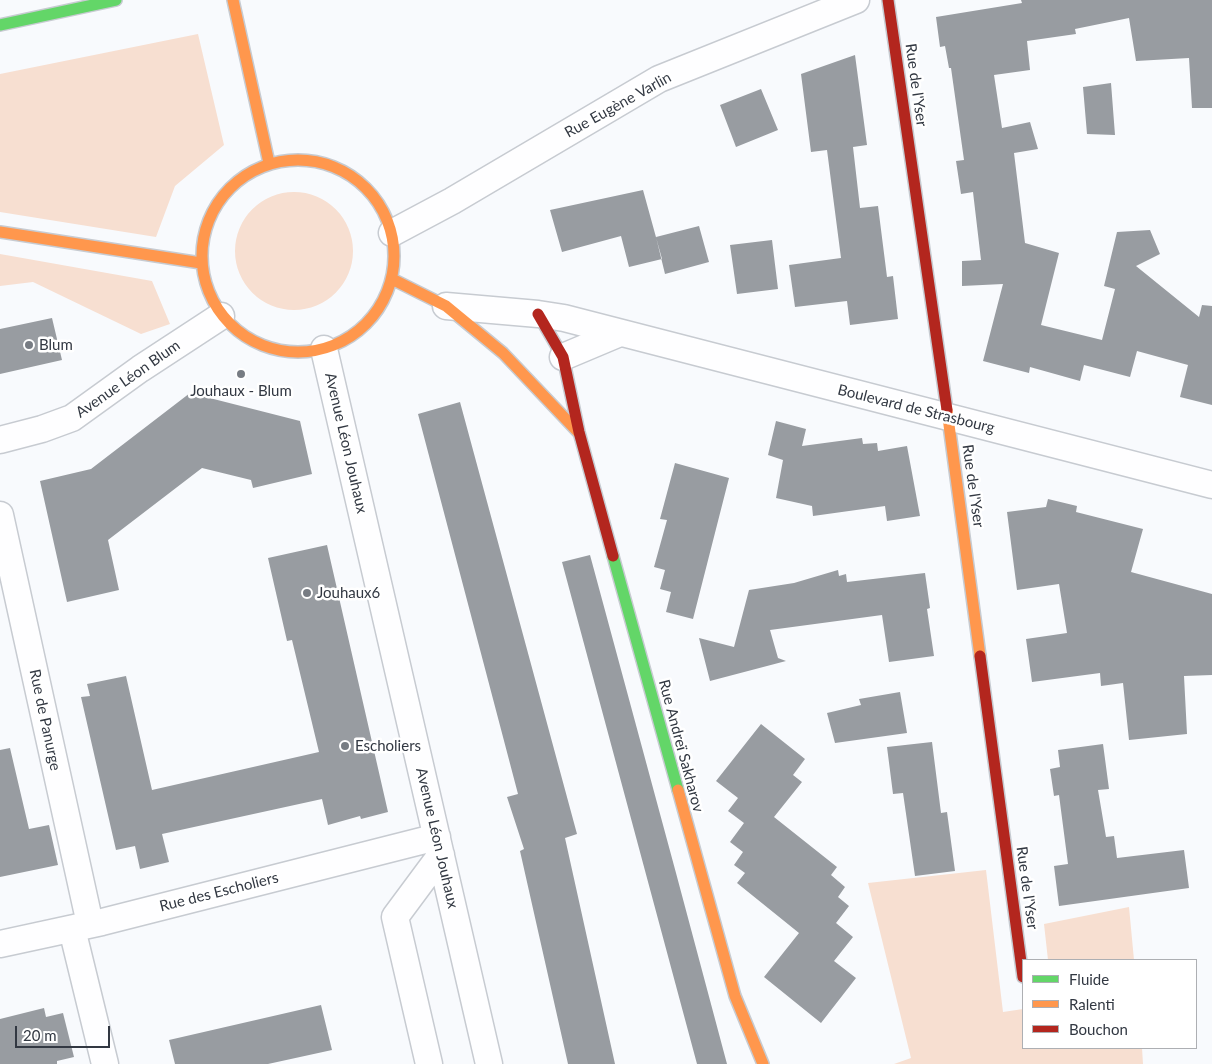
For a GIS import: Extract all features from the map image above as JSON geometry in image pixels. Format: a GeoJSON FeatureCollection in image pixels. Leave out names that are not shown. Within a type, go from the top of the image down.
{"type":"FeatureCollection","features":[{"type":"Feature","properties":{"kind":"main road"},"geometry":{"type":"LineString","coordinates":[[0,25],[116,0]]}},
{"type":"Feature","properties":{"kind":"main road"},"geometry":{"type":"LineString","coordinates":[[233,0],[269,163]]}},
{"type":"Feature","properties":{"kind":"main road","name":"Rue de l'Yser"},"geometry":{"type":"LineString","coordinates":[[888,0],[949,418],[1022,969]]}},
{"type":"Feature","properties":{"kind":"main road"},"geometry":{"type":"LineString","coordinates":[[300,159],[331,165],[358,180],[380,204],[392,233],[395,256],[392,279],[381,306],[364,328],[340,344],[324,349],[287,353],[262,346],[239,334],[221,316],[207,291],[201,263],[204,230],[217,201],[240,178],[269,163],[300,159]]}},
{"type":"Feature","properties":{"kind":"main road"},"geometry":{"type":"LineString","coordinates":[[0,232],[201,263]]}},
{"type":"Feature","properties":{"kind":"main road","name":"Rue Andreï Sakharov"},"geometry":{"type":"LineString","coordinates":[[392,279],[446,306],[503,353],[579,432]]}},
{"type":"Feature","properties":{"kind":"main road","name":"Rue Andreï Sakharov"},"geometry":{"type":"LineString","coordinates":[[538,314],[563,357],[579,432],[735,996],[763,1064]]}},
{"type":"Feature","properties":{"kind":"street","name":"Rue Eugène Varlin"},"geometry":{"type":"LineString","coordinates":[[392,233],[452,201],[659,79],[856,0]]}},
{"type":"Feature","properties":{"kind":"street","name":"Boulevard de Strasbourg"},"geometry":{"type":"LineString","coordinates":[[446,306],[564,318],[1212,485]]}},
{"type":"Feature","properties":{"kind":"street","name":"Avenue Léon Blum"},"geometry":{"type":"LineString","coordinates":[[0,440],[72,418],[140,369],[221,316]]}},
{"type":"Feature","properties":{"kind":"street"},"geometry":{"type":"LineString","coordinates":[[563,357],[620,333]]}},
{"type":"Feature","properties":{"kind":"street","name":"Avenue Léon Jouhaux"},"geometry":{"type":"LineString","coordinates":[[324,349],[489,1064]]}},
{"type":"Feature","properties":{"kind":"street","name":"Rue de Panurge"},"geometry":{"type":"LineString","coordinates":[[0,516],[81,926],[105,1064]]}},
{"type":"Feature","properties":{"kind":"street"},"geometry":{"type":"LineString","coordinates":[[429,1064],[394,917],[439,846]]}},
{"type":"Feature","properties":{"kind":"street","name":"Rue des Escholiers"},"geometry":{"type":"LineString","coordinates":[[0,944],[439,846]]}},
{"type":"Feature","properties":{"kind":"shaded area"},"geometry":{"type":"Polygon","coordinates":[[[198,34],[224,145],[175,186],[156,237],[0,212],[0,74],[198,34]]]}},
{"type":"Feature","properties":{"kind":"shaded area"},"geometry":{"type":"Polygon","coordinates":[[[294,192],[317,196],[336,209],[349,228],[353,251],[349,274],[336,293],[317,306],[294,310],[271,306],[252,293],[239,274],[235,251],[239,228],[252,209],[271,196],[294,192]]]}},
{"type":"Feature","properties":{"kind":"shaded area"},"geometry":{"type":"Polygon","coordinates":[[[0,254],[152,281],[170,324],[141,334],[33,282],[0,286],[0,254]]]}},
{"type":"Feature","properties":{"kind":"shaded area"},"geometry":{"type":"Polygon","coordinates":[[[986,870],[1003,1012],[1022,1009],[1022,1049],[1142,1049],[1143,1064],[894,1064],[911,1058],[868,883],[986,870]]]}},
{"type":"Feature","properties":{"kind":"shaded area"},"geometry":{"type":"Polygon","coordinates":[[[1129,907],[1134,959],[1048,959],[1044,924],[1129,907]]]}},
{"type":"Feature","properties":{"kind":"building"},"geometry":{"type":"Polygon","coordinates":[[[1021,0],[1212,0],[1212,108],[1192,108],[1189,58],[1136,61],[1129,18],[1075,29],[1076,34],[1027,41],[1030,70],[994,75],[1002,128],[1030,122],[1038,149],[1014,153],[1025,243],[1059,253],[1041,325],[1102,340],[1115,289],[1104,286],[1117,232],[1150,230],[1160,254],[1136,266],[1199,317],[1202,305],[1212,306],[1212,405],[1180,397],[1188,365],[1137,351],[1130,377],[1084,365],[1080,381],[1030,367],[1029,373],[983,361],[1003,284],[962,286],[962,261],[981,260],[973,192],[961,194],[956,161],[964,160],[951,68],[949,68],[945,46],[940,47],[936,17],[1022,3],[1021,0]]]}},
{"type":"Feature","properties":{"kind":"building"},"geometry":{"type":"Polygon","coordinates":[[[855,55],[867,145],[853,147],[860,208],[878,206],[887,277],[893,276],[898,319],[850,325],[847,301],[795,307],[789,265],[841,258],[827,150],[811,152],[801,74],[855,55]]]}},
{"type":"Feature","properties":{"kind":"building"},"geometry":{"type":"Polygon","coordinates":[[[1111,83],[1115,135],[1087,134],[1083,87],[1111,83]]]}},
{"type":"Feature","properties":{"kind":"building"},"geometry":{"type":"Polygon","coordinates":[[[761,89],[778,130],[736,147],[720,105],[761,89]]]}},
{"type":"Feature","properties":{"kind":"building"},"geometry":{"type":"Polygon","coordinates":[[[643,190],[662,259],[629,267],[621,236],[562,252],[550,210],[643,190]]]}},
{"type":"Feature","properties":{"kind":"building"},"geometry":{"type":"Polygon","coordinates":[[[699,226],[709,262],[665,274],[656,237],[699,226]]]}},
{"type":"Feature","properties":{"kind":"building"},"geometry":{"type":"Polygon","coordinates":[[[772,240],[778,289],[737,294],[730,245],[772,240]]]}},
{"type":"Feature","properties":{"kind":"building","name":"Blum"},"geometry":{"type":"Polygon","coordinates":[[[52,318],[62,360],[0,374],[0,329],[52,318]]]}},
{"type":"Feature","properties":{"kind":"building"},"geometry":{"type":"Polygon","coordinates":[[[190,393],[300,421],[312,474],[253,488],[251,480],[202,468],[108,540],[119,590],[67,602],[40,481],[91,469],[190,393]]]}},
{"type":"Feature","properties":{"kind":"building"},"geometry":{"type":"Polygon","coordinates":[[[460,402],[577,834],[565,838],[615,1064],[568,1064],[520,851],[524,849],[507,797],[518,794],[418,414],[460,402]]]}},
{"type":"Feature","properties":{"kind":"building"},"geometry":{"type":"Polygon","coordinates":[[[776,421],[806,429],[802,446],[862,438],[863,444],[877,443],[878,451],[907,446],[920,516],[887,521],[885,506],[813,516],[812,506],[776,498],[783,460],[768,455],[776,421]]]}},
{"type":"Feature","properties":{"kind":"building"},"geometry":{"type":"Polygon","coordinates":[[[675,463],[729,478],[693,619],[666,612],[671,592],[660,589],[665,570],[654,567],[667,520],[660,519],[675,463]]]}},
{"type":"Feature","properties":{"kind":"building"},"geometry":{"type":"Polygon","coordinates":[[[1048,499],[1077,506],[1076,512],[1143,529],[1131,572],[1212,594],[1212,675],[1184,676],[1187,734],[1129,740],[1123,683],[1101,686],[1100,673],[1032,682],[1026,639],[1067,633],[1059,584],[1017,590],[1007,512],[1046,507],[1048,499]]]}},
{"type":"Feature","properties":{"kind":"building","name":"Escholiers"},"geometry":{"type":"Polygon","coordinates":[[[327,545],[388,812],[361,819],[360,816],[328,825],[322,799],[162,834],[169,862],[140,869],[135,846],[116,850],[81,697],[90,696],[87,684],[126,676],[152,790],[319,752],[292,640],[287,641],[268,558],[327,545]]]}},
{"type":"Feature","properties":{"kind":"building"},"geometry":{"type":"Polygon","coordinates":[[[590,555],[727,1064],[697,1064],[562,562],[590,555]]]}},
{"type":"Feature","properties":{"kind":"building"},"geometry":{"type":"Polygon","coordinates":[[[838,570],[839,576],[846,574],[847,582],[925,573],[930,608],[927,609],[934,656],[889,662],[882,615],[770,630],[778,658],[786,661],[710,681],[699,638],[734,647],[749,590],[794,583],[838,570]]]}},
{"type":"Feature","properties":{"kind":"building"},"geometry":{"type":"Polygon","coordinates":[[[900,692],[907,733],[835,743],[827,713],[861,705],[859,699],[900,692]]]}},
{"type":"Feature","properties":{"kind":"building"},"geometry":{"type":"Polygon","coordinates":[[[761,724],[805,759],[793,775],[802,782],[774,817],[837,867],[831,875],[845,887],[838,897],[849,906],[836,923],[853,937],[834,961],[856,978],[821,1023],[764,977],[799,933],[737,883],[745,873],[734,865],[743,852],[730,842],[744,823],[728,811],[738,798],[716,781],[761,724]]]}},
{"type":"Feature","properties":{"kind":"building"},"geometry":{"type":"Polygon","coordinates":[[[932,742],[941,813],[947,812],[955,871],[915,876],[903,793],[893,794],[887,747],[932,742]]]}},
{"type":"Feature","properties":{"kind":"building"},"geometry":{"type":"Polygon","coordinates":[[[1103,744],[1109,789],[1098,790],[1106,837],[1114,836],[1117,858],[1184,850],[1189,888],[1059,906],[1054,866],[1068,864],[1059,795],[1054,796],[1050,769],[1060,767],[1058,750],[1103,744]]]}},
{"type":"Feature","properties":{"kind":"building"},"geometry":{"type":"Polygon","coordinates":[[[10,748],[29,829],[49,825],[58,865],[0,877],[0,750],[10,748]]]}},
{"type":"Feature","properties":{"kind":"building"},"geometry":{"type":"Polygon","coordinates":[[[321,1005],[332,1050],[268,1064],[175,1064],[169,1040],[321,1005]]]}},
{"type":"Feature","properties":{"kind":"building"},"geometry":{"type":"Polygon","coordinates":[[[44,1008],[46,1017],[63,1013],[74,1057],[57,1061],[57,1064],[0,1064],[0,1019],[44,1008]]]}},
{"type":"Feature","properties":{"kind":"traffic: fast"},"geometry":{"type":"LineString","coordinates":[[0,25],[116,0]]}},
{"type":"Feature","properties":{"kind":"traffic: fast"},"geometry":{"type":"LineString","coordinates":[[613,556],[678,790]]}},
{"type":"Feature","properties":{"kind":"traffic: slow"},"geometry":{"type":"LineString","coordinates":[[233,0],[269,163]]}},
{"type":"Feature","properties":{"kind":"traffic: slow"},"geometry":{"type":"LineString","coordinates":[[307,160],[335,167],[352,176],[366,188],[378,202],[387,219],[393,237],[394,256],[393,275],[387,293],[378,310],[366,324],[352,336],[335,345],[317,351],[289,352],[261,345],[244,336],[218,310],[209,293],[203,275],[202,247],[209,219],[218,202],[244,176],[261,167],[279,161],[307,160]]}},
{"type":"Feature","properties":{"kind":"traffic: slow"},"geometry":{"type":"LineString","coordinates":[[0,232],[201,263]]}},
{"type":"Feature","properties":{"kind":"traffic: slow"},"geometry":{"type":"LineString","coordinates":[[392,279],[446,306],[503,353],[578,432]]}},
{"type":"Feature","properties":{"kind":"traffic: slow"},"geometry":{"type":"LineString","coordinates":[[947,410],[980,656]]}},
{"type":"Feature","properties":{"kind":"traffic: slow"},"geometry":{"type":"LineString","coordinates":[[678,790],[735,996],[763,1064]]}},
{"type":"Feature","properties":{"kind":"traffic: jam"},"geometry":{"type":"LineString","coordinates":[[888,0],[947,410]]}},
{"type":"Feature","properties":{"kind":"traffic: jam"},"geometry":{"type":"LineString","coordinates":[[538,314],[563,357],[579,432],[613,556]]}},
{"type":"Feature","properties":{"kind":"traffic: jam"},"geometry":{"type":"LineString","coordinates":[[980,656],[1022,970]]}},
{"type":"Feature","properties":{"kind":"place","name":"Blum"},"geometry":{"type":"Point","coordinates":[29,345]}},
{"type":"Feature","properties":{"kind":"place","name":"Jouhaux - Blum"},"geometry":{"type":"Point","coordinates":[241,374]}},
{"type":"Feature","properties":{"kind":"place","name":"Jouhaux6"},"geometry":{"type":"Point","coordinates":[307,593]}},
{"type":"Feature","properties":{"kind":"place","name":"Escholiers"},"geometry":{"type":"Point","coordinates":[345,746]}}]}
